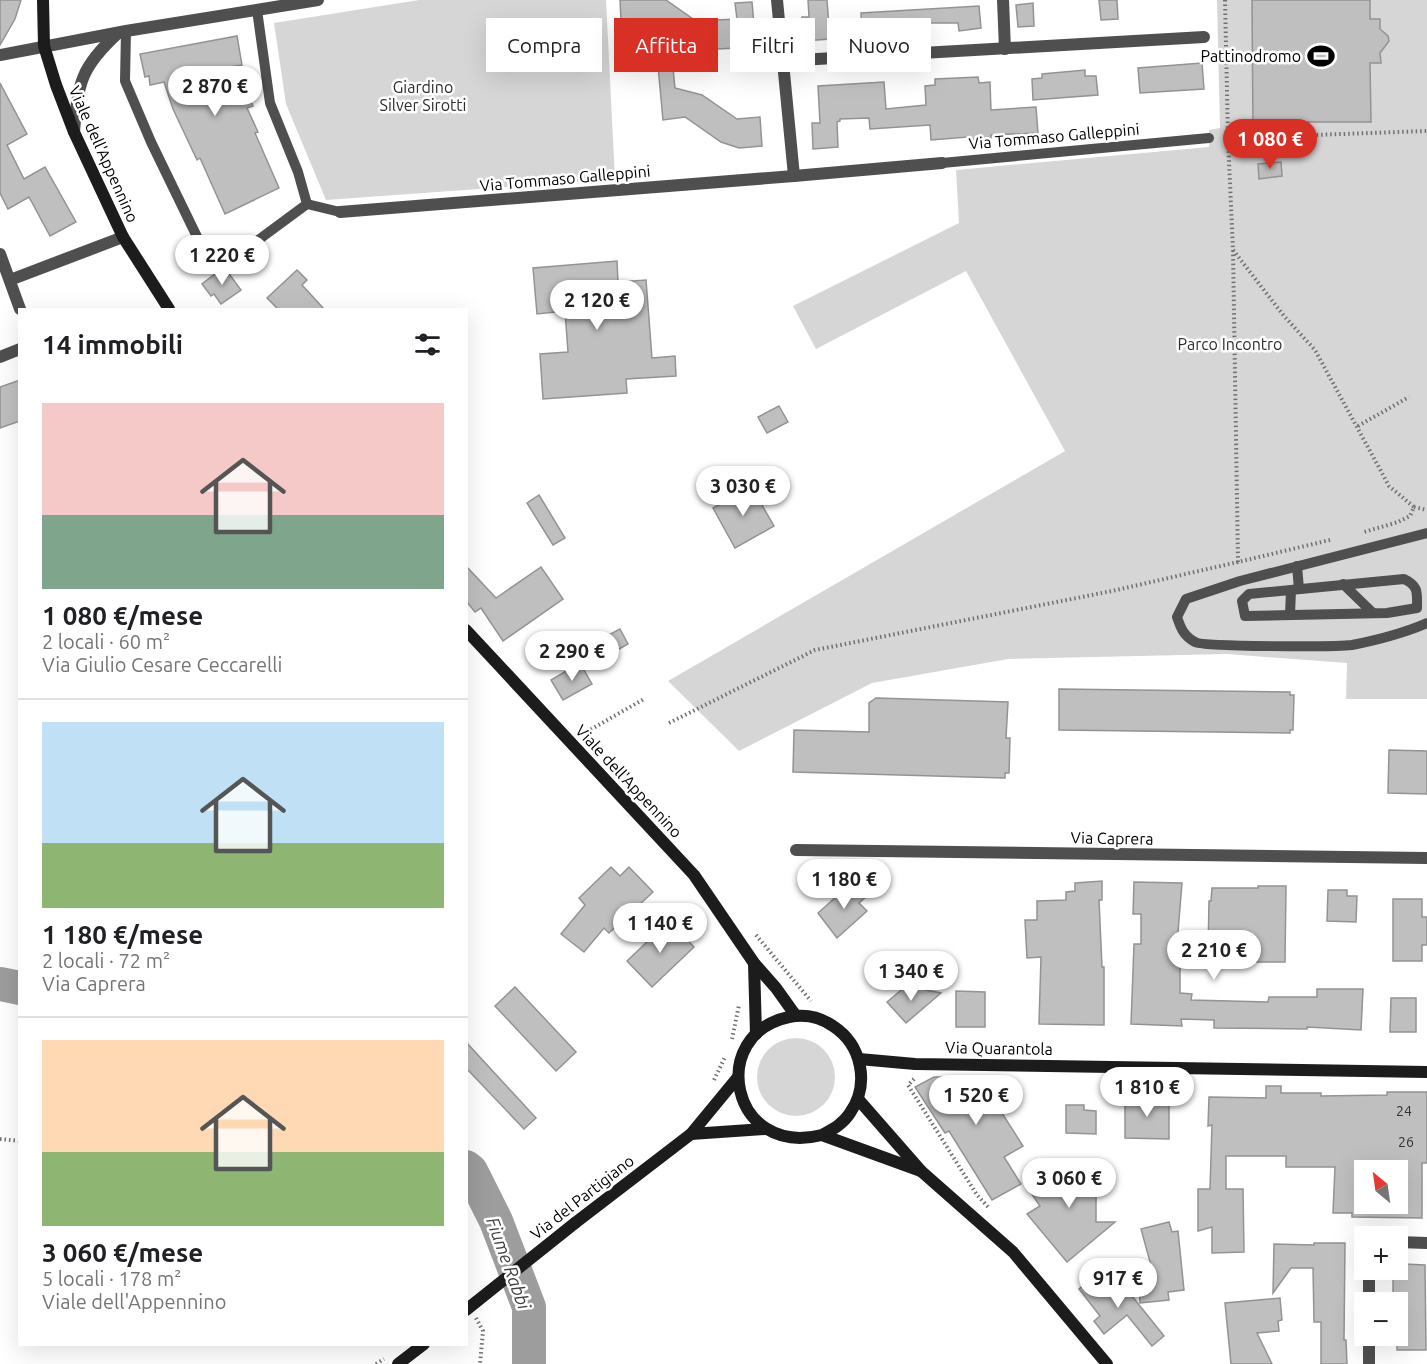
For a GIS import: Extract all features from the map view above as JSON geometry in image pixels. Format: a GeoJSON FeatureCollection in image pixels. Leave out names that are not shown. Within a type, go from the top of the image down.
{"type":"FeatureCollection","features":[{"type":"Feature","properties":{"kind":"main road","name":"Viale dell'Appennino"},"geometry":{"type":"LineString","coordinates":[[43,0],[44,46],[56,86],[74,132],[123,237],[168,308]]}},
{"type":"Feature","properties":{"kind":"main road","name":"Viale dell'Appennino"},"geometry":{"type":"LineString","coordinates":[[468,632],[694,875],[754,963],[796,1016]]}},
{"type":"Feature","properties":{"kind":"main road"},"geometry":{"type":"LineString","coordinates":[[754,963],[756,1034]]}},
{"type":"Feature","properties":{"kind":"main road"},"geometry":{"type":"LineString","coordinates":[[796,1016],[812,1017],[828,1022],[841,1031],[852,1044],[862,1072],[858,1099],[850,1114],[837,1127],[808,1139],[778,1136],[765,1129],[750,1115],[741,1097],[738,1077],[741,1061],[756,1034],[774,1022],[796,1016]]}},
{"type":"Feature","properties":{"kind":"main road","name":"Via Quarantola"},"geometry":{"type":"LineString","coordinates":[[859,1059],[915,1064],[1427,1072]]}},
{"type":"Feature","properties":{"kind":"main road","name":"Via del Partigiano"},"geometry":{"type":"LineString","coordinates":[[469,1310],[575,1223],[691,1134],[738,1077]]}},
{"type":"Feature","properties":{"kind":"main road"},"geometry":{"type":"LineString","coordinates":[[858,1099],[921,1171],[1013,1252],[1107,1364]]}},
{"type":"Feature","properties":{"kind":"main road"},"geometry":{"type":"LineString","coordinates":[[691,1134],[765,1129]]}},
{"type":"Feature","properties":{"kind":"main road"},"geometry":{"type":"LineString","coordinates":[[822,1135],[921,1171]]}},
{"type":"Feature","properties":{"kind":"main road"},"geometry":{"type":"LineString","coordinates":[[398,1364],[422,1346]]}},
{"type":"Feature","properties":{"kind":"street"},"geometry":{"type":"LineString","coordinates":[[0,55],[122,32],[318,0]]}},
{"type":"Feature","properties":{"kind":"street"},"geometry":{"type":"LineString","coordinates":[[777,0],[778,18]]}},
{"type":"Feature","properties":{"kind":"street"},"geometry":{"type":"LineString","coordinates":[[1003,0],[1005,49]]}},
{"type":"Feature","properties":{"kind":"street"},"geometry":{"type":"LineString","coordinates":[[74,132],[78,87],[87,66],[100,49],[122,32]]}},
{"type":"Feature","properties":{"kind":"street"},"geometry":{"type":"LineString","coordinates":[[815,59],[1204,37]]}},
{"type":"Feature","properties":{"kind":"street"},"geometry":{"type":"LineString","coordinates":[[783,72],[794,176]]}},
{"type":"Feature","properties":{"kind":"street","name":"Via Tommaso Galleppini"},"geometry":{"type":"LineString","coordinates":[[340,212],[942,163]]}},
{"type":"Feature","properties":{"kind":"street"},"geometry":{"type":"LineString","coordinates":[[10,280],[123,237]]}},
{"type":"Feature","properties":{"kind":"street"},"geometry":{"type":"LineString","coordinates":[[0,254],[20,308]]}},
{"type":"Feature","properties":{"kind":"street"},"geometry":{"type":"LineString","coordinates":[[0,357],[18,350]]}},
{"type":"Feature","properties":{"kind":"street","name":"Via Caprera"},"geometry":{"type":"LineString","coordinates":[[796,850],[1427,858]]}},
{"type":"Feature","properties":{"kind":"street"},"geometry":{"type":"LineString","coordinates":[[1408,1242],[1427,1243]]}},
{"type":"Feature","properties":{"kind":"street"},"geometry":{"type":"LineString","coordinates":[[1369,1346],[1369,1364]]}},
{"type":"Feature","properties":{"kind":"lane"},"geometry":{"type":"LineString","coordinates":[[257,10],[270,103],[298,172],[307,204]]}},
{"type":"Feature","properties":{"kind":"lane"},"geometry":{"type":"LineString","coordinates":[[122,32],[125,81],[151,142],[201,245],[246,249],[307,204]]}},
{"type":"Feature","properties":{"kind":"lane","name":"Via Tommaso Galleppini"},"geometry":{"type":"LineString","coordinates":[[942,163],[1209,138]]}},
{"type":"Feature","properties":{"kind":"lane"},"geometry":{"type":"LineString","coordinates":[[307,204],[340,212]]}},
{"type":"Feature","properties":{"kind":"lane"},"geometry":{"type":"LineString","coordinates":[[1427,533],[1240,581],[1186,599],[1177,617],[1182,633],[1197,644],[1350,645],[1410,630],[1427,623]]}},
{"type":"Feature","properties":{"kind":"lane"},"geometry":{"type":"LineString","coordinates":[[1290,615],[1297,566]]}},
{"type":"Feature","properties":{"kind":"lane"},"geometry":{"type":"LineString","coordinates":[[1404,579],[1413,583],[1417,592],[1417,608],[1373,613],[1245,616],[1242,601],[1249,594],[1295,589],[1404,579]]}},
{"type":"Feature","properties":{"kind":"lane"},"geometry":{"type":"LineString","coordinates":[[1343,584],[1373,613]]}},
{"type":"Feature","properties":{"kind":"path"},"geometry":{"type":"LineString","coordinates":[[1225,0],[1240,581]]}},
{"type":"Feature","properties":{"kind":"path"},"geometry":{"type":"LineString","coordinates":[[1209,138],[1427,131]]}},
{"type":"Feature","properties":{"kind":"path"},"geometry":{"type":"LineString","coordinates":[[1233,250],[1284,316],[1315,350],[1389,486],[1414,507],[1427,510]]}},
{"type":"Feature","properties":{"kind":"path"},"geometry":{"type":"LineString","coordinates":[[1358,426],[1409,397]]}},
{"type":"Feature","properties":{"kind":"path"},"geometry":{"type":"LineString","coordinates":[[1360,533],[1398,522],[1410,516],[1414,507]]}},
{"type":"Feature","properties":{"kind":"path"},"geometry":{"type":"LineString","coordinates":[[669,723],[815,650],[1112,591],[1340,538]]}},
{"type":"Feature","properties":{"kind":"path"},"geometry":{"type":"LineString","coordinates":[[583,735],[644,699]]}},
{"type":"Feature","properties":{"kind":"path"},"geometry":{"type":"LineString","coordinates":[[575,727],[590,743]]}},
{"type":"Feature","properties":{"kind":"path"},"geometry":{"type":"LineString","coordinates":[[752,930],[810,1000],[819,1004]]}},
{"type":"Feature","properties":{"kind":"path"},"geometry":{"type":"LineString","coordinates":[[776,988],[793,980]]}},
{"type":"Feature","properties":{"kind":"path"},"geometry":{"type":"LineString","coordinates":[[732,1042],[739,1004],[754,997]]}},
{"type":"Feature","properties":{"kind":"path"},"geometry":{"type":"LineString","coordinates":[[710,1089],[727,1052]]}},
{"type":"Feature","properties":{"kind":"path"},"geometry":{"type":"LineString","coordinates":[[915,1064],[915,1078],[908,1085],[977,1195]]}},
{"type":"Feature","properties":{"kind":"path"},"geometry":{"type":"LineString","coordinates":[[0,1139],[18,1141]]}},
{"type":"Feature","properties":{"kind":"path"},"geometry":{"type":"LineString","coordinates":[[469,1310],[483,1331],[480,1364]]}},
{"type":"Feature","properties":{"kind":"green space","name":"Giardino Silver Sirotti"},"geometry":{"type":"Polygon","coordinates":[[[419,0],[606,0],[615,179],[326,200],[286,104],[274,23],[419,0]]]}},
{"type":"Feature","properties":{"kind":"green space","name":"Parco Incontro"},"geometry":{"type":"Polygon","coordinates":[[[1217,0],[1427,0],[1427,699],[1346,699],[1347,663],[1227,654],[1008,659],[872,683],[739,751],[668,681],[1065,451],[966,271],[816,349],[793,306],[959,223],[956,170],[1209,147],[1209,130],[1220,128],[1217,0]]]}},
{"type":"Feature","properties":{"kind":"green space"},"geometry":{"type":"Polygon","coordinates":[[[796,1038],[811,1041],[824,1049],[832,1062],[835,1077],[832,1092],[824,1105],[811,1113],[796,1116],[781,1113],[768,1105],[760,1092],[757,1077],[760,1062],[768,1049],[781,1041],[796,1038]]]}},
{"type":"Feature","properties":{"kind":"building"},"geometry":{"type":"Polygon","coordinates":[[[0,0],[21,0],[15,19],[0,45],[0,0]]]}},
{"type":"Feature","properties":{"kind":"building"},"geometry":{"type":"Polygon","coordinates":[[[620,0],[666,0],[692,18],[621,18],[620,0]]]}},
{"type":"Feature","properties":{"kind":"building"},"geometry":{"type":"Polygon","coordinates":[[[808,0],[827,0],[827,39],[815,40],[815,18],[802,18],[809,17],[808,0]]]}},
{"type":"Feature","properties":{"kind":"building"},"geometry":{"type":"Polygon","coordinates":[[[1099,0],[1117,0],[1118,19],[1101,20],[1099,0]]]}},
{"type":"Feature","properties":{"kind":"building","name":"Pattinodromo"},"geometry":{"type":"Polygon","coordinates":[[[1252,0],[1370,0],[1370,19],[1380,19],[1380,29],[1388,36],[1389,41],[1380,53],[1381,63],[1370,63],[1371,122],[1293,122],[1293,131],[1253,131],[1252,0]]]}},
{"type":"Feature","properties":{"kind":"building"},"geometry":{"type":"Polygon","coordinates":[[[752,2],[753,18],[737,18],[735,3],[752,2]]]}},
{"type":"Feature","properties":{"kind":"building"},"geometry":{"type":"Polygon","coordinates":[[[1033,3],[1034,26],[1018,27],[1016,5],[1033,3]]]}},
{"type":"Feature","properties":{"kind":"building"},"geometry":{"type":"Polygon","coordinates":[[[979,6],[981,28],[959,31],[958,23],[931,23],[931,18],[861,18],[861,13],[979,6]]]}},
{"type":"Feature","properties":{"kind":"building"},"geometry":{"type":"Polygon","coordinates":[[[730,19],[730,48],[718,49],[718,20],[730,19]]]}},
{"type":"Feature","properties":{"kind":"building"},"geometry":{"type":"Polygon","coordinates":[[[237,36],[242,65],[234,66],[253,106],[247,108],[258,132],[255,133],[279,188],[225,214],[200,158],[197,160],[173,109],[164,82],[150,85],[149,76],[145,77],[140,54],[237,36]]]}},
{"type":"Feature","properties":{"kind":"building"},"geometry":{"type":"Polygon","coordinates":[[[1202,63],[1204,89],[1140,93],[1138,68],[1202,63]]]}},
{"type":"Feature","properties":{"kind":"building"},"geometry":{"type":"Polygon","coordinates":[[[1085,70],[1085,76],[1096,76],[1098,95],[1033,100],[1032,79],[1042,78],[1042,74],[1085,70]]]}},
{"type":"Feature","properties":{"kind":"building"},"geometry":{"type":"Polygon","coordinates":[[[659,72],[673,72],[675,88],[702,95],[737,119],[760,117],[762,146],[739,148],[721,142],[685,117],[663,120],[659,72]]]}},
{"type":"Feature","properties":{"kind":"building"},"geometry":{"type":"Polygon","coordinates":[[[978,77],[979,83],[990,82],[991,110],[1036,107],[1038,133],[991,135],[991,138],[969,140],[968,137],[931,140],[930,125],[870,129],[869,118],[840,119],[837,122],[838,147],[813,149],[812,123],[820,123],[818,86],[884,82],[886,109],[926,105],[925,86],[935,85],[935,79],[978,77]]]}},
{"type":"Feature","properties":{"kind":"building"},"geometry":{"type":"Polygon","coordinates":[[[0,83],[27,134],[7,145],[24,179],[45,167],[76,222],[50,236],[29,197],[8,209],[0,193],[0,83]]]}},
{"type":"Feature","properties":{"kind":"building"},"geometry":{"type":"Polygon","coordinates":[[[1281,162],[1282,176],[1259,179],[1258,164],[1281,162]]]}},
{"type":"Feature","properties":{"kind":"building"},"geometry":{"type":"Polygon","coordinates":[[[617,261],[618,282],[646,280],[652,358],[675,356],[676,376],[626,379],[627,393],[543,399],[540,354],[568,352],[565,311],[537,314],[533,268],[617,261]]]}},
{"type":"Feature","properties":{"kind":"building"},"geometry":{"type":"Polygon","coordinates":[[[224,267],[241,290],[221,304],[214,294],[211,296],[202,284],[224,267]]]}},
{"type":"Feature","properties":{"kind":"building"},"geometry":{"type":"Polygon","coordinates":[[[297,270],[307,280],[302,285],[323,308],[277,308],[267,298],[297,270]]]}},
{"type":"Feature","properties":{"kind":"building"},"geometry":{"type":"Polygon","coordinates":[[[18,381],[18,422],[0,428],[0,387],[18,381]]]}},
{"type":"Feature","properties":{"kind":"building"},"geometry":{"type":"Polygon","coordinates":[[[779,406],[788,422],[767,433],[758,417],[779,406]]]}},
{"type":"Feature","properties":{"kind":"building"},"geometry":{"type":"Polygon","coordinates":[[[751,486],[774,526],[735,548],[713,508],[751,486]]]}},
{"type":"Feature","properties":{"kind":"building"},"geometry":{"type":"Polygon","coordinates":[[[539,495],[565,538],[553,545],[527,503],[539,495]]]}},
{"type":"Feature","properties":{"kind":"building"},"geometry":{"type":"Polygon","coordinates":[[[541,567],[563,599],[503,641],[481,608],[475,612],[468,603],[468,568],[496,598],[541,567]]]}},
{"type":"Feature","properties":{"kind":"building"},"geometry":{"type":"Polygon","coordinates":[[[620,629],[628,644],[607,656],[599,640],[620,629]]]}},
{"type":"Feature","properties":{"kind":"building"},"geometry":{"type":"Polygon","coordinates":[[[580,663],[592,684],[563,700],[551,680],[580,663]]]}},
{"type":"Feature","properties":{"kind":"building"},"geometry":{"type":"Polygon","coordinates":[[[1059,689],[1290,692],[1290,695],[1294,695],[1293,730],[1290,730],[1290,733],[1059,730],[1059,689]]]}},
{"type":"Feature","properties":{"kind":"building"},"geometry":{"type":"Polygon","coordinates":[[[876,698],[1008,702],[1006,738],[1010,738],[1009,773],[1005,773],[1005,778],[793,772],[794,730],[869,732],[869,703],[876,698]]]}},
{"type":"Feature","properties":{"kind":"building"},"geometry":{"type":"Polygon","coordinates":[[[1389,750],[1427,751],[1427,794],[1388,793],[1389,750]]]}},
{"type":"Feature","properties":{"kind":"building"},"geometry":{"type":"Polygon","coordinates":[[[611,867],[620,876],[629,867],[653,892],[609,933],[604,928],[584,952],[561,934],[585,905],[579,898],[611,867]]]}},
{"type":"Feature","properties":{"kind":"building"},"geometry":{"type":"Polygon","coordinates":[[[1102,881],[1102,900],[1099,900],[1102,967],[1104,967],[1104,1025],[1039,1024],[1041,957],[1027,958],[1025,920],[1037,920],[1037,901],[1066,900],[1066,892],[1075,891],[1075,883],[1102,881]]]}},
{"type":"Feature","properties":{"kind":"building"},"geometry":{"type":"Polygon","coordinates":[[[1134,882],[1182,883],[1177,944],[1180,945],[1180,993],[1192,994],[1191,1000],[1268,1002],[1269,997],[1317,997],[1317,989],[1363,989],[1361,1030],[1307,1027],[1307,1029],[1214,1028],[1214,1020],[1181,1019],[1182,1026],[1131,1024],[1134,944],[1141,944],[1141,914],[1133,914],[1134,882]]]}},
{"type":"Feature","properties":{"kind":"building"},"geometry":{"type":"Polygon","coordinates":[[[856,884],[867,896],[859,903],[867,911],[837,938],[818,913],[837,896],[856,884]]]}},
{"type":"Feature","properties":{"kind":"building"},"geometry":{"type":"Polygon","coordinates":[[[1258,886],[1286,886],[1285,962],[1255,962],[1255,952],[1208,952],[1209,901],[1211,901],[1212,888],[1258,888],[1258,886]]]}},
{"type":"Feature","properties":{"kind":"building"},"geometry":{"type":"Polygon","coordinates":[[[1328,890],[1347,890],[1347,896],[1357,896],[1356,922],[1327,921],[1328,890]]]}},
{"type":"Feature","properties":{"kind":"building"},"geometry":{"type":"Polygon","coordinates":[[[1393,899],[1422,899],[1422,917],[1427,917],[1427,945],[1422,945],[1422,961],[1393,961],[1393,899]]]}},
{"type":"Feature","properties":{"kind":"building"},"geometry":{"type":"Polygon","coordinates":[[[669,921],[694,947],[652,987],[627,961],[669,921]]]}},
{"type":"Feature","properties":{"kind":"building"},"geometry":{"type":"Polygon","coordinates":[[[906,986],[941,993],[906,1023],[887,1002],[906,986]]]}},
{"type":"Feature","properties":{"kind":"building"},"geometry":{"type":"Polygon","coordinates":[[[515,987],[576,1052],[556,1071],[495,1006],[515,987]]]}},
{"type":"Feature","properties":{"kind":"building"},"geometry":{"type":"Polygon","coordinates":[[[956,991],[985,992],[985,1027],[956,1027],[956,991]]]}},
{"type":"Feature","properties":{"kind":"building"},"geometry":{"type":"Polygon","coordinates":[[[1391,998],[1416,998],[1416,1032],[1390,1032],[1391,998]]]}},
{"type":"Feature","properties":{"kind":"building"},"geometry":{"type":"Polygon","coordinates":[[[468,1044],[536,1118],[524,1129],[468,1070],[468,1044]]]}},
{"type":"Feature","properties":{"kind":"building"},"geometry":{"type":"Polygon","coordinates":[[[934,1077],[1006,1077],[1006,1096],[991,1096],[1023,1146],[1004,1157],[1021,1184],[992,1200],[949,1131],[945,1133],[915,1087],[934,1077]]]}},
{"type":"Feature","properties":{"kind":"building"},"geometry":{"type":"Polygon","coordinates":[[[1266,1086],[1281,1086],[1281,1093],[1321,1093],[1321,1096],[1427,1092],[1427,1163],[1422,1163],[1422,1218],[1352,1217],[1352,1213],[1333,1213],[1335,1167],[1286,1167],[1286,1156],[1226,1156],[1226,1189],[1243,1189],[1244,1252],[1212,1253],[1212,1227],[1198,1231],[1198,1189],[1210,1189],[1212,1125],[1208,1126],[1209,1097],[1266,1098],[1266,1086]]]}},
{"type":"Feature","properties":{"kind":"building"},"geometry":{"type":"Polygon","coordinates":[[[1125,1097],[1169,1097],[1169,1139],[1125,1138],[1125,1097]]]}},
{"type":"Feature","properties":{"kind":"building"},"geometry":{"type":"Polygon","coordinates":[[[1066,1105],[1084,1105],[1084,1110],[1096,1111],[1096,1134],[1066,1133],[1066,1105]]]}},
{"type":"Feature","properties":{"kind":"building"},"geometry":{"type":"Polygon","coordinates":[[[1068,1164],[1096,1165],[1096,1222],[1115,1222],[1067,1262],[1027,1214],[1040,1206],[1029,1190],[1068,1164]]]}},
{"type":"Feature","properties":{"kind":"building"},"geometry":{"type":"Polygon","coordinates":[[[1169,1222],[1172,1232],[1178,1231],[1184,1290],[1168,1292],[1169,1300],[1140,1303],[1139,1284],[1150,1283],[1149,1269],[1152,1269],[1141,1229],[1169,1222]]]}},
{"type":"Feature","properties":{"kind":"building"},"geometry":{"type":"Polygon","coordinates":[[[1314,1243],[1345,1243],[1344,1340],[1346,1340],[1347,1364],[1321,1364],[1321,1322],[1314,1322],[1313,1268],[1291,1268],[1273,1293],[1274,1244],[1314,1245],[1314,1243]]]}},
{"type":"Feature","properties":{"kind":"building"},"geometry":{"type":"Polygon","coordinates":[[[1408,1264],[1425,1265],[1426,1350],[1397,1350],[1397,1346],[1408,1346],[1408,1292],[1393,1292],[1393,1280],[1408,1280],[1408,1264]]]}},
{"type":"Feature","properties":{"kind":"building"},"geometry":{"type":"Polygon","coordinates":[[[1099,1274],[1113,1292],[1128,1291],[1164,1336],[1152,1346],[1127,1315],[1104,1334],[1094,1321],[1100,1316],[1079,1289],[1099,1274]]]}},
{"type":"Feature","properties":{"kind":"building"},"geometry":{"type":"Polygon","coordinates":[[[1280,1298],[1282,1320],[1278,1321],[1279,1331],[1257,1333],[1272,1364],[1231,1364],[1225,1303],[1280,1298]]]}},
{"type":"Feature","properties":{"kind":"waterway","name":"Fiume Rabbi"},"geometry":{"type":"LineString","coordinates":[[0,984],[18,988]]}},
{"type":"Feature","properties":{"kind":"waterway","name":"Fiume Rabbi"},"geometry":{"type":"LineString","coordinates":[[468,1169],[496,1221],[529,1307],[529,1364]]}},
{"type":"Feature","properties":{"kind":"place","name":"Pattinodromo"},"geometry":{"type":"Point","coordinates":[1321,56]}}]}
